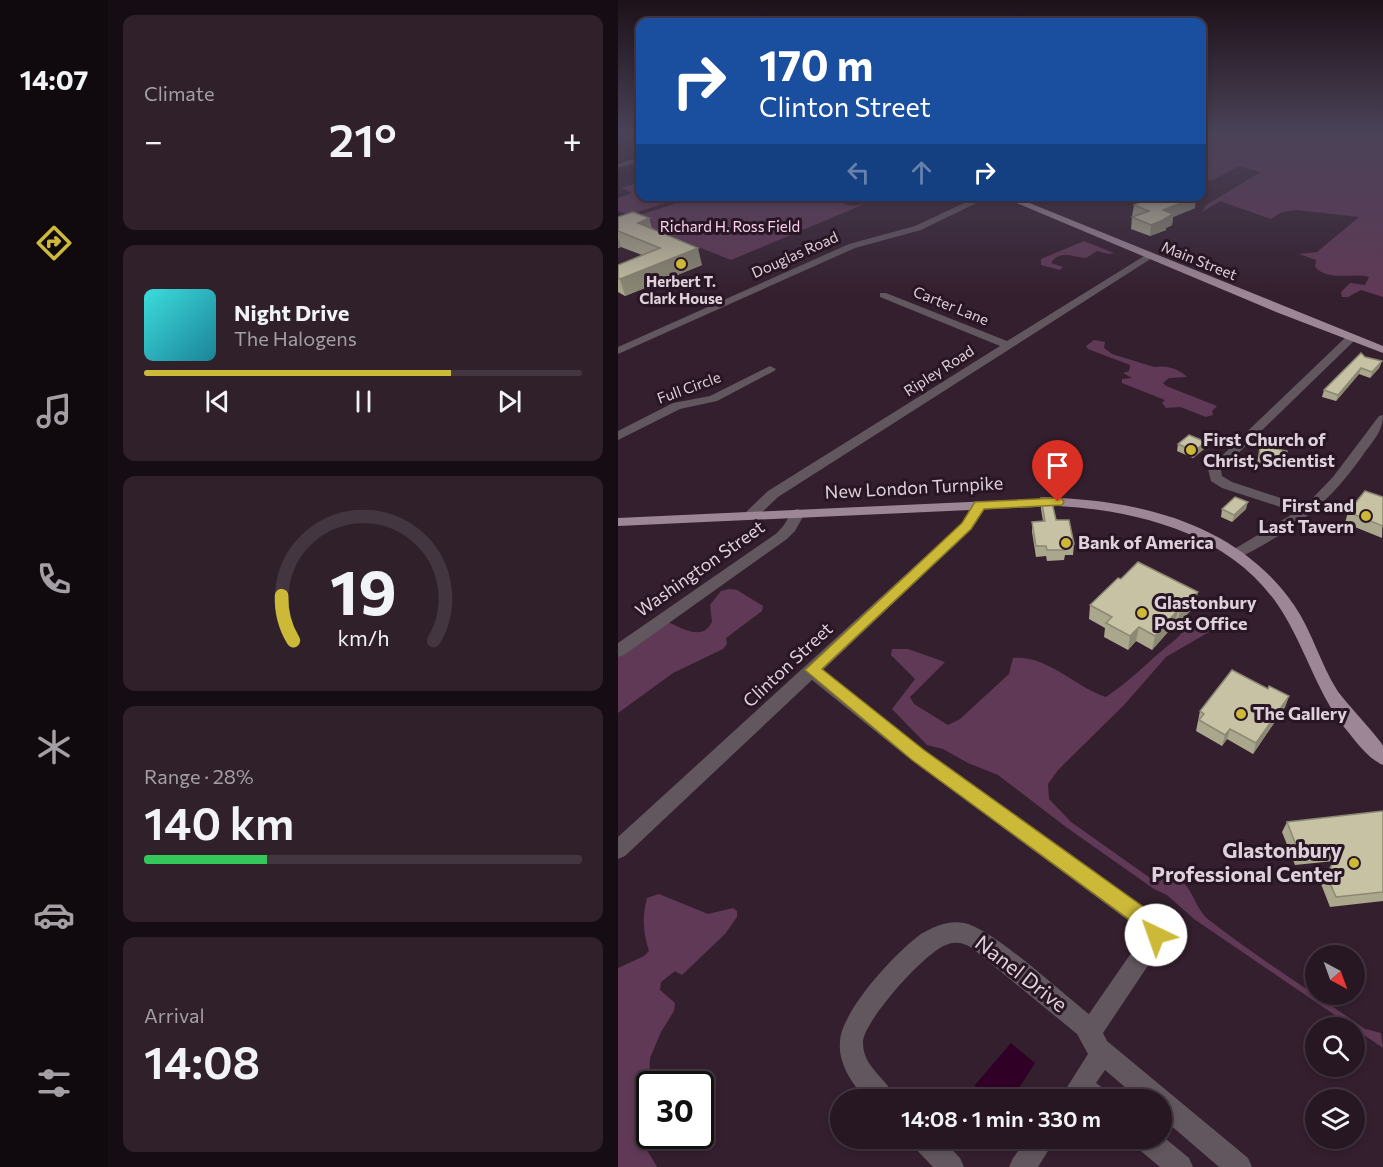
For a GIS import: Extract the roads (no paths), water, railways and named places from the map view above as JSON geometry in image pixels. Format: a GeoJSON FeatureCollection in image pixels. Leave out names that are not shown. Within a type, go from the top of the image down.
{"type":"FeatureCollection","features":[{"type":"Feature","properties":{"kind":"main road","name":"Main Street"},"geometry":{"type":"LineString","coordinates":[[1016,201],[1383,350]]}},
{"type":"Feature","properties":{"kind":"main road","name":"New London Turnpike"},"geometry":{"type":"LineString","coordinates":[[618,522],[1074,502],[1130,508],[1191,528],[1236,554],[1256,570],[1280,596],[1297,623],[1327,688],[1355,727],[1383,757]]}},
{"type":"Feature","properties":{"kind":"street","name":"Douglas Road"},"geometry":{"type":"LineString","coordinates":[[618,351],[852,246],[918,228],[976,201]]}},
{"type":"Feature","properties":{"kind":"street","name":"Ripley Road"},"geometry":{"type":"LineString","coordinates":[[750,516],[773,494],[1149,256]]}},
{"type":"Feature","properties":{"kind":"street","name":"Carter Lane"},"geometry":{"type":"LineString","coordinates":[[883,295],[1007,345]]}},
{"type":"Feature","properties":{"kind":"street"},"geometry":{"type":"LineString","coordinates":[[1307,511],[1227,485],[1216,477],[1214,469],[1351,338]]}},
{"type":"Feature","properties":{"kind":"street","name":"Full Circle"},"geometry":{"type":"LineString","coordinates":[[618,436],[679,405],[715,398],[770,369]]}},
{"type":"Feature","properties":{"kind":"street"},"geometry":{"type":"LineString","coordinates":[[1236,554],[1307,511],[1341,475],[1383,419]]}},
{"type":"Feature","properties":{"kind":"street","name":"Clinton Street"},"geometry":{"type":"LineString","coordinates":[[618,850],[967,526],[980,505]]}},
{"type":"Feature","properties":{"kind":"street","name":"Washington Street"},"geometry":{"type":"LineString","coordinates":[[618,651],[782,536],[790,528],[798,513]]}},
{"type":"Feature","properties":{"kind":"street"},"geometry":{"type":"LineString","coordinates":[[812,670],[904,745],[1156,928],[1156,936],[1095,1041],[1099,1059],[1086,1089]]}},
{"type":"Feature","properties":{"kind":"street","name":"Nanel Drive"},"geometry":{"type":"LineString","coordinates":[[874,1089],[855,1064],[851,1041],[854,1029],[864,1010],[918,949],[940,936],[960,932],[972,935],[1049,995],[1148,1089]]}},
{"type":"Feature","properties":{"kind":"street","name":"Nanel Drive"},"geometry":{"type":"LineString","coordinates":[[1172,1110],[1239,1167]]}},
{"type":"Feature","properties":{"kind":"street"},"geometry":{"type":"LineString","coordinates":[[934,1149],[951,1167]]}},
{"type":"Feature","properties":{"kind":"street"},"geometry":{"type":"LineString","coordinates":[[1022,1167],[1036,1149]]}},
{"type":"Feature","properties":{"kind":"street"},"geometry":{"type":"LineString","coordinates":[[1158,1149],[1180,1167]]}},
{"type":"Feature","properties":{"kind":"place","name":"Herbert T. Clark House"},"geometry":{"type":"Point","coordinates":[681,264]}},
{"type":"Feature","properties":{"kind":"place","name":"First Church of Christ, Scientist"},"geometry":{"type":"Point","coordinates":[1191,450]}},
{"type":"Feature","properties":{"kind":"place","name":"First and Last Tavern"},"geometry":{"type":"Point","coordinates":[1366,516]}},
{"type":"Feature","properties":{"kind":"place","name":"Bank of America"},"geometry":{"type":"Point","coordinates":[1066,543]}},
{"type":"Feature","properties":{"kind":"place","name":"Glastonbury Post Office"},"geometry":{"type":"Point","coordinates":[1142,613]}},
{"type":"Feature","properties":{"kind":"place","name":"The Gallery"},"geometry":{"type":"Point","coordinates":[1241,714]}},
{"type":"Feature","properties":{"kind":"place","name":"Glastonbury Professional Center"},"geometry":{"type":"Point","coordinates":[1354,863]}},
{"type":"Feature","properties":{"kind":"park label","name":"Richard H. Ross Field"},"geometry":{"type":"Point","coordinates":[730,227]}}]}
